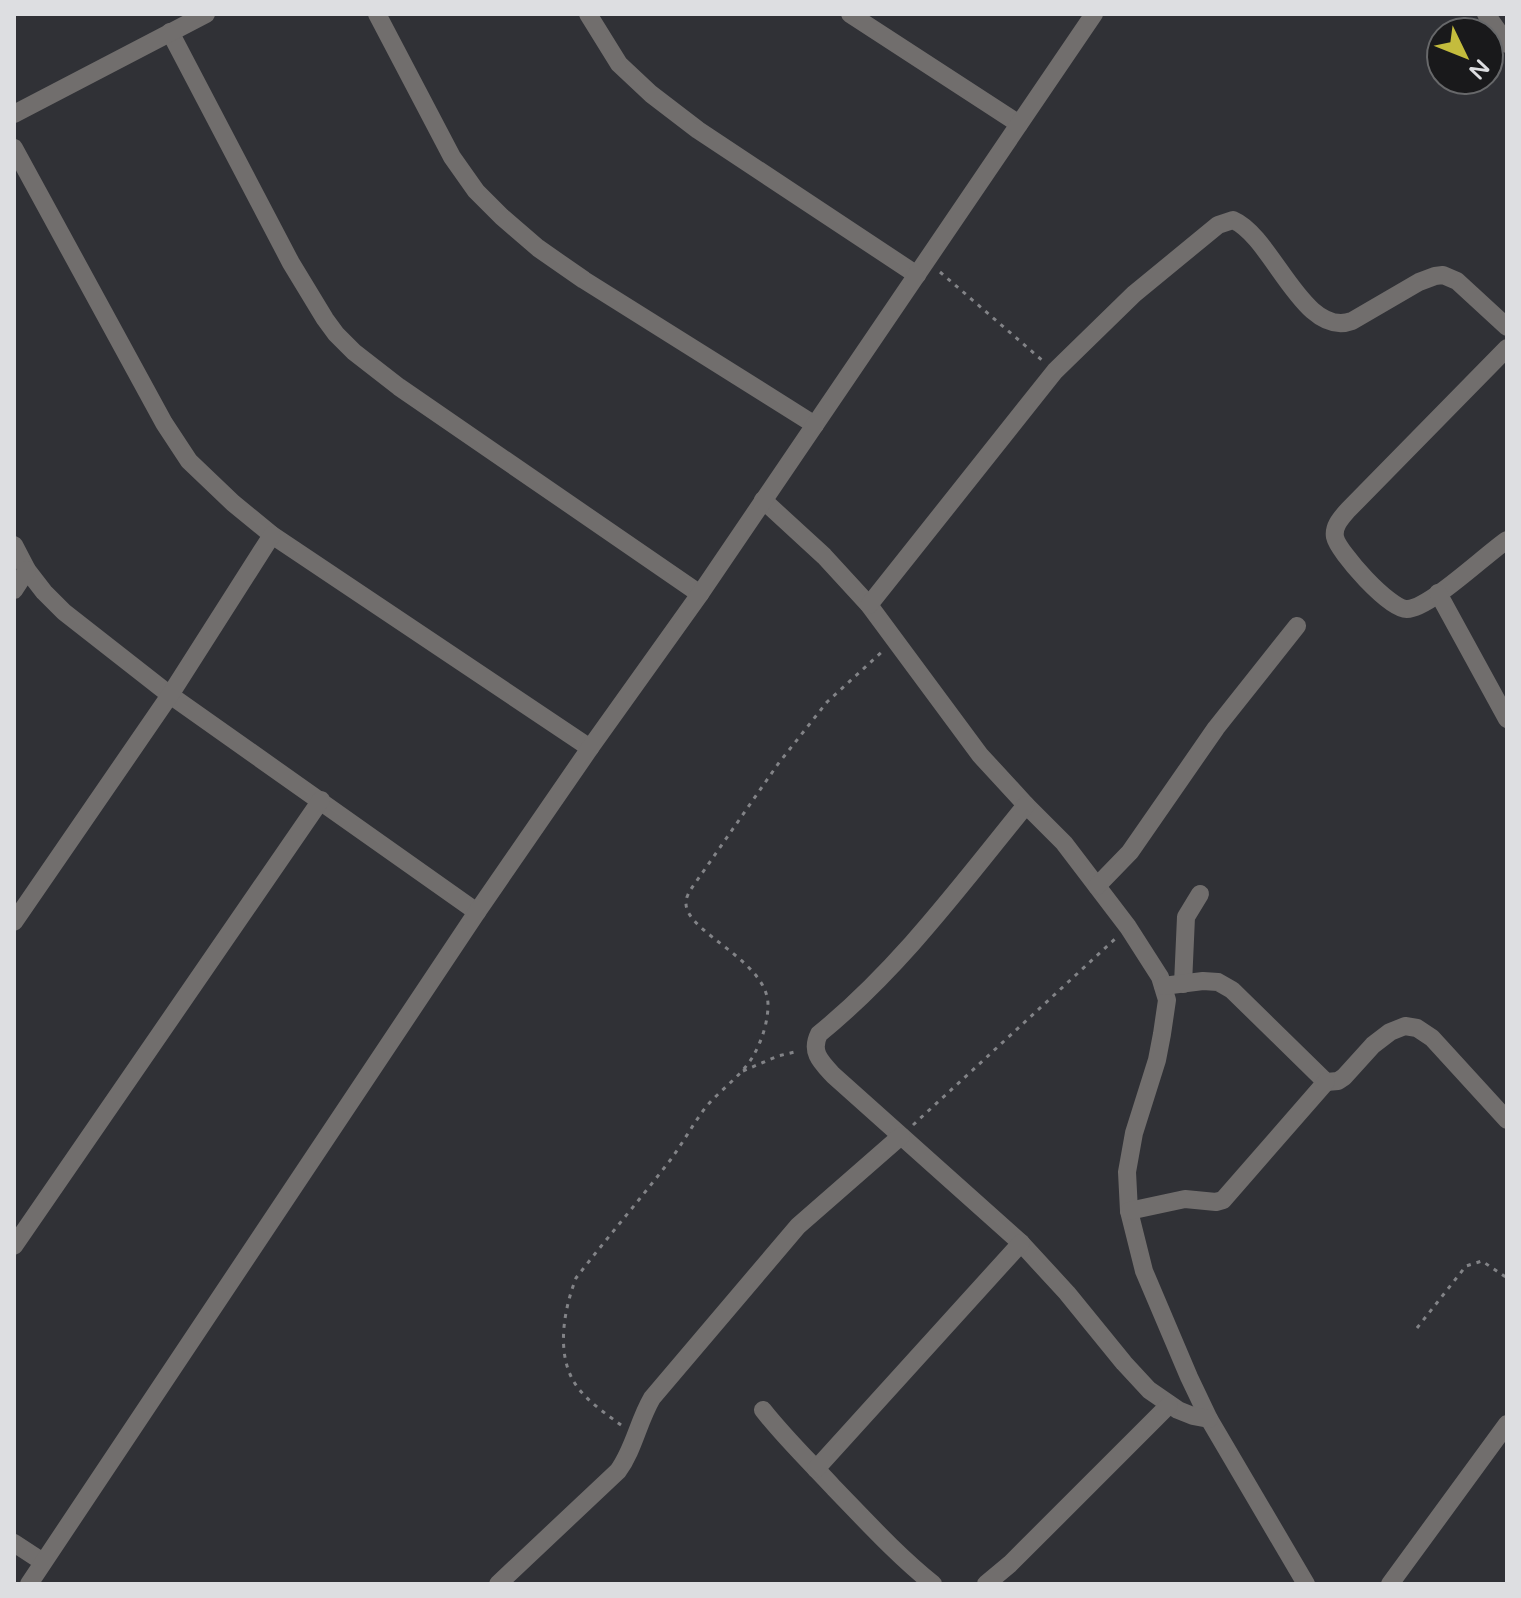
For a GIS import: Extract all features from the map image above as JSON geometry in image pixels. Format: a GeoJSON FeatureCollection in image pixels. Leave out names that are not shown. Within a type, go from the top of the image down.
{"type":"FeatureCollection","features":[{"type":"Feature","properties":{"kind":"street"},"geometry":{"type":"LineString","coordinates":[[14,114],[206,14]]}},
{"type":"Feature","properties":{"kind":"street"},"geometry":{"type":"LineString","coordinates":[[377,14],[452,157],[476,191],[502,217],[538,248],[584,280],[815,425]]}},
{"type":"Feature","properties":{"kind":"street"},"geometry":{"type":"LineString","coordinates":[[588,14],[619,64],[651,94],[698,130],[922,267]]}},
{"type":"Feature","properties":{"kind":"street"},"geometry":{"type":"LineString","coordinates":[[850,14],[1019,124]]}},
{"type":"Feature","properties":{"kind":"street"},"geometry":{"type":"LineString","coordinates":[[29,1584],[477,912],[700,594],[1094,14]]}},
{"type":"Feature","properties":{"kind":"street"},"geometry":{"type":"LineString","coordinates":[[1486,14],[1507,44]]}},
{"type":"Feature","properties":{"kind":"street"},"geometry":{"type":"LineString","coordinates":[[170,32],[291,263],[336,334],[399,387],[700,594]]}},
{"type":"Feature","properties":{"kind":"street"},"geometry":{"type":"LineString","coordinates":[[14,148],[164,423],[189,461],[272,535],[590,748]]}},
{"type":"Feature","properties":{"kind":"street"},"geometry":{"type":"LineString","coordinates":[[869,605],[1055,371],[1134,294],[1218,225],[1233,220],[1240,222],[1261,243],[1309,307],[1329,322],[1345,324],[1419,282],[1443,275],[1457,281],[1507,327]]}},
{"type":"Feature","properties":{"kind":"street"},"geometry":{"type":"LineString","coordinates":[[1507,348],[1348,510],[1335,531],[1335,538],[1347,556],[1380,594],[1406,610],[1438,593],[1507,540]]}},
{"type":"Feature","properties":{"kind":"street"},"geometry":{"type":"LineString","coordinates":[[763,500],[824,556],[869,605],[980,755],[1064,843],[1128,927],[1163,986],[1167,1000],[1157,1060],[1134,1133],[1127,1172],[1129,1211],[1144,1271],[1189,1377],[1209,1419],[1306,1584]]}},
{"type":"Feature","properties":{"kind":"street"},"geometry":{"type":"LineString","coordinates":[[14,922],[170,695],[272,535]]}},
{"type":"Feature","properties":{"kind":"street"},"geometry":{"type":"LineString","coordinates":[[14,545],[27,570],[64,612],[170,695],[477,912]]}},
{"type":"Feature","properties":{"kind":"street"},"geometry":{"type":"LineString","coordinates":[[14,590],[27,570]]}},
{"type":"Feature","properties":{"kind":"street"},"geometry":{"type":"LineString","coordinates":[[1438,593],[1507,719]]}},
{"type":"Feature","properties":{"kind":"street"},"geometry":{"type":"LineString","coordinates":[[1097,886],[1130,852],[1216,728],[1297,626]]}},
{"type":"Feature","properties":{"kind":"street"},"geometry":{"type":"LineString","coordinates":[[14,1246],[321,800]]}},
{"type":"Feature","properties":{"kind":"street"},"geometry":{"type":"LineString","coordinates":[[1026,805],[877,983],[819,1034],[815,1049],[819,1061],[833,1075],[1021,1243],[1149,1390],[1169,1405],[1193,1416],[1209,1419]]}},
{"type":"Feature","properties":{"kind":"street"},"geometry":{"type":"LineString","coordinates":[[1183,984],[1186,917],[1200,894]]}},
{"type":"Feature","properties":{"kind":"street"},"geometry":{"type":"LineString","coordinates":[[1163,986],[1203,981],[1218,982],[1232,990],[1326,1082]]}},
{"type":"Feature","properties":{"kind":"street"},"geometry":{"type":"LineString","coordinates":[[1129,1211],[1185,1199],[1223,1200],[1326,1082],[1344,1077],[1373,1045],[1390,1032],[1405,1026],[1417,1028],[1432,1038],[1507,1120]]}},
{"type":"Feature","properties":{"kind":"street"},"geometry":{"type":"LineString","coordinates":[[498,1584],[610,1480],[628,1457],[643,1413],[662,1386],[798,1226],[901,1136]]}},
{"type":"Feature","properties":{"kind":"street"},"geometry":{"type":"LineString","coordinates":[[816,1469],[1021,1243]]}},
{"type":"Feature","properties":{"kind":"street"},"geometry":{"type":"LineString","coordinates":[[986,1584],[1010,1564],[1169,1405]]}},
{"type":"Feature","properties":{"kind":"street"},"geometry":{"type":"LineString","coordinates":[[763,1410],[871,1527],[933,1584]]}},
{"type":"Feature","properties":{"kind":"street"},"geometry":{"type":"LineString","coordinates":[[1390,1584],[1507,1424]]}},
{"type":"Feature","properties":{"kind":"street"},"geometry":{"type":"LineString","coordinates":[[14,1543],[43,1562]]}},
{"type":"Feature","properties":{"kind":"path"},"geometry":{"type":"LineString","coordinates":[[922,267],[1055,371]]}},
{"type":"Feature","properties":{"kind":"path"},"geometry":{"type":"LineString","coordinates":[[634,1434],[587,1397],[571,1376],[564,1332],[571,1291],[576,1278],[670,1161],[707,1106],[741,1072],[759,1045],[768,1005],[766,990],[750,969],[692,918],[685,904],[686,899],[778,764],[827,702],[896,640]]}},
{"type":"Feature","properties":{"kind":"path"},"geometry":{"type":"LineString","coordinates":[[901,1136],[1128,927]]}},
{"type":"Feature","properties":{"kind":"path"},"geometry":{"type":"LineString","coordinates":[[741,1072],[778,1056],[815,1049]]}},
{"type":"Feature","properties":{"kind":"path"},"geometry":{"type":"LineString","coordinates":[[1417,1328],[1466,1266],[1482,1261],[1507,1278]]}}]}
